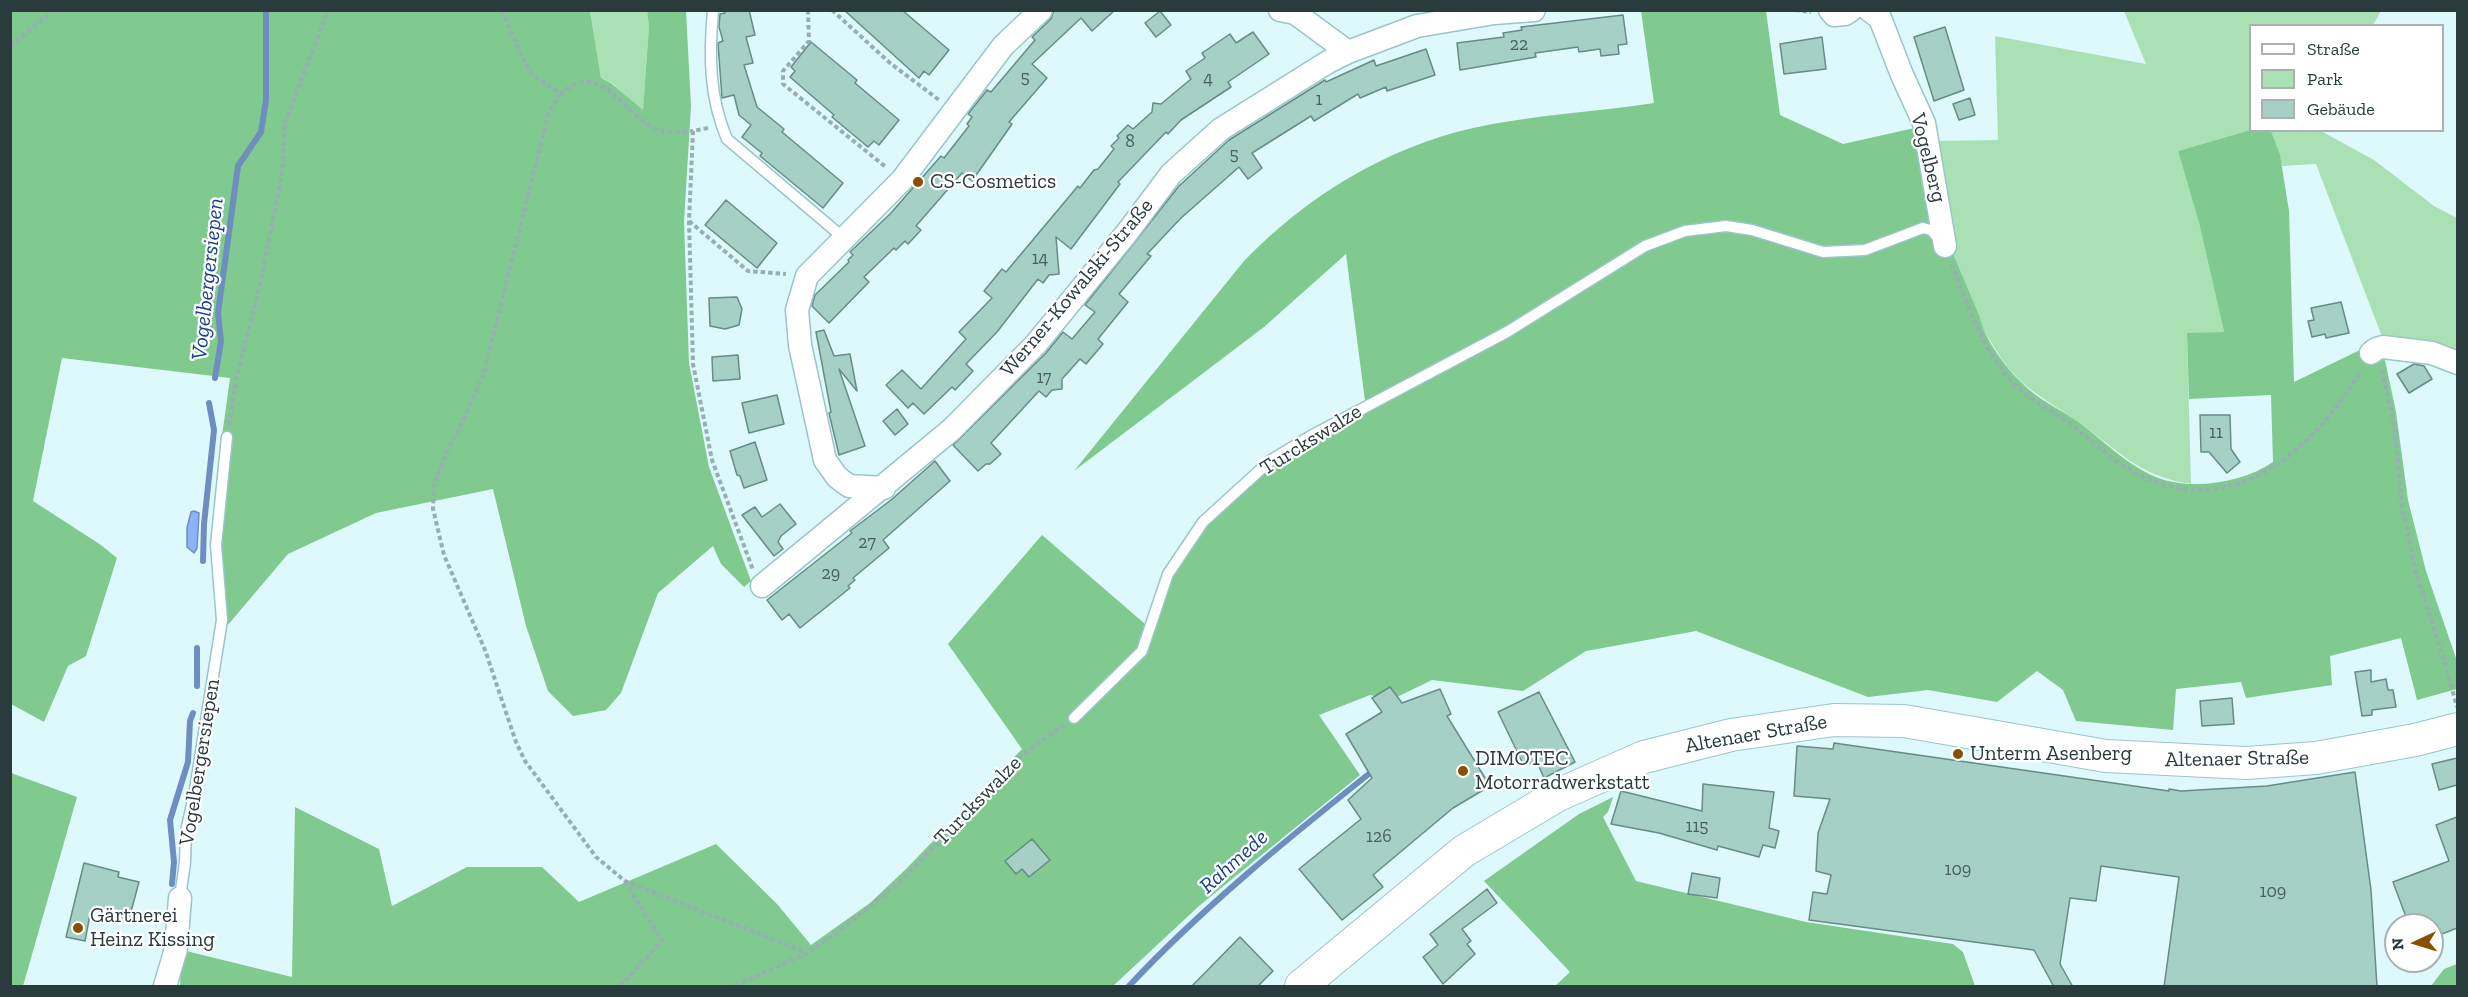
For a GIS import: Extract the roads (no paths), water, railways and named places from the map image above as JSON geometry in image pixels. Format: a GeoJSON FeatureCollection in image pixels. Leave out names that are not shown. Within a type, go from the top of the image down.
{"type":"FeatureCollection","features":[{"type":"Feature","properties":{"kind":"main road","name":"Altenaer Straße"},"geometry":{"type":"LineString","coordinates":[[1301,987],[1464,851],[1558,795],[1644,757],[1731,735],[1834,720],[1904,721],[2106,756],[2246,763],[2316,758],[2415,740],[2457,729]]}},
{"type":"Feature","properties":{"kind":"street"},"geometry":{"type":"LineString","coordinates":[[884,488],[849,486],[837,477],[825,460],[800,345],[797,310],[807,276],[902,180],[1003,46],[1041,10]]}},
{"type":"Feature","properties":{"kind":"street"},"geometry":{"type":"LineString","coordinates":[[1280,10],[1295,13],[1348,52]]}},
{"type":"Feature","properties":{"kind":"street","name":"Werner-Kowalski-Straße"},"geometry":{"type":"LineString","coordinates":[[762,586],[884,488],[951,430],[1035,344],[1126,234],[1171,174],[1221,129],[1328,62],[1348,52],[1417,26],[1494,13],[1534,10]]}},
{"type":"Feature","properties":{"kind":"street"},"geometry":{"type":"LineString","coordinates":[[1830,10],[1834,15],[1845,14],[1851,10]]}},
{"type":"Feature","properties":{"kind":"street","name":"Vogelberg"},"geometry":{"type":"LineString","coordinates":[[1869,10],[1880,18],[1924,123],[1945,246]]}},
{"type":"Feature","properties":{"kind":"street"},"geometry":{"type":"LineString","coordinates":[[2374,351],[2432,352],[2457,363]]}},
{"type":"Feature","properties":{"kind":"street","name":"Vogelbergersiepen"},"geometry":{"type":"LineString","coordinates":[[165,987],[176,949],[180,898]]}},
{"type":"Feature","properties":{"kind":"lane"},"geometry":{"type":"LineString","coordinates":[[713,10],[710,68],[721,125],[727,140],[786,192],[845,239]]}},
{"type":"Feature","properties":{"kind":"lane","name":"Turckswalze"},"geometry":{"type":"LineString","coordinates":[[1074,718],[1142,651],[1168,574],[1203,522],[1271,460],[1392,392],[1507,332],[1645,246],[1685,231],[1726,226],[1752,230],[1823,252],[1865,250],[1923,228],[1932,231],[1945,246]]}},
{"type":"Feature","properties":{"kind":"lane","name":"Vogelbergersiepen"},"geometry":{"type":"LineString","coordinates":[[180,898],[186,831],[194,796],[222,620],[216,545],[226,437]]}},
{"type":"Feature","properties":{"kind":"water"},"geometry":{"type":"Polygon","coordinates":[[[191,512],[199,513],[197,548],[194,553],[187,547],[187,528],[191,512]]]}},
{"type":"Feature","properties":{"kind":"waterway","name":"Vogelbergersiepen"},"geometry":{"type":"LineString","coordinates":[[215,378],[221,341],[218,313],[238,166],[261,132],[266,100],[266,10]]}},
{"type":"Feature","properties":{"kind":"waterway","name":"Vogelbergersiepen"},"geometry":{"type":"LineString","coordinates":[[203,561],[204,524],[214,430],[209,403]]}},
{"type":"Feature","properties":{"kind":"waterway","name":"Vogelbergersiepen"},"geometry":{"type":"LineString","coordinates":[[197,648],[197,686]]}},
{"type":"Feature","properties":{"kind":"waterway","name":"Vogelbergersiepen"},"geometry":{"type":"LineString","coordinates":[[172,884],[174,862],[170,820],[188,762],[190,721],[193,713]]}},
{"type":"Feature","properties":{"kind":"waterway","name":"Rahmede"},"geometry":{"type":"LineString","coordinates":[[1129,986],[1215,902],[1370,773]]}},
{"type":"Feature","properties":{"kind":"place","name":"CS-Cosmetics"},"geometry":{"type":"Point","coordinates":[918,182]}},
{"type":"Feature","properties":{"kind":"place","name":"Unterm Asenberg"},"geometry":{"type":"Point","coordinates":[1958,754]}},
{"type":"Feature","properties":{"kind":"place","name":"DIMOTEC Motorradwerkstatt"},"geometry":{"type":"Point","coordinates":[1463,771]}},
{"type":"Feature","properties":{"kind":"place","name":"Gärtnerei Heinz Kissing"},"geometry":{"type":"Point","coordinates":[78,928]}}]}
